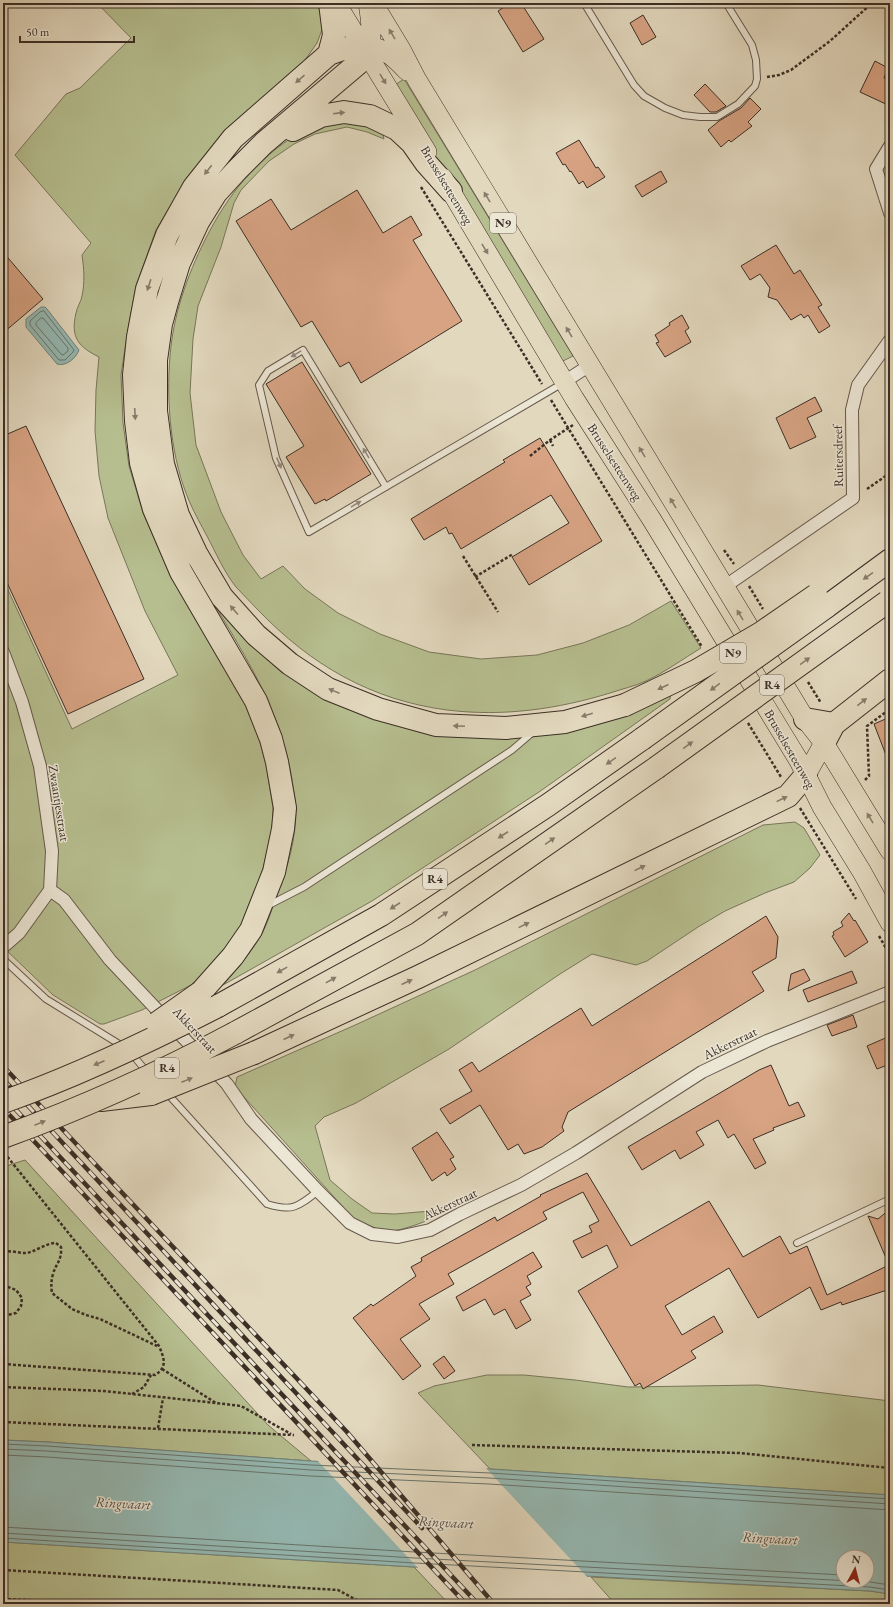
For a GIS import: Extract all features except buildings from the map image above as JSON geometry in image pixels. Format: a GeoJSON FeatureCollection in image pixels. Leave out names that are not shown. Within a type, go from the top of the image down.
{"type":"FeatureCollection","features":[{"type":"Feature","properties":{"kind":"highway"},"geometry":{"type":"LineString","coordinates":[[330,3],[334,35],[330,54]]}},
{"type":"Feature","properties":{"kind":"highway"},"geometry":{"type":"LineString","coordinates":[[134,1048],[157,1023],[201,992],[233,956],[251,930],[274,872],[283,829],[285,808],[277,762],[271,739],[256,701],[181,572],[154,508],[141,463],[136,421],[134,375],[136,350],[147,289],[167,235],[194,187],[233,138],[330,54],[343,49],[367,49]]}},
{"type":"Feature","properties":{"kind":"highway"},"geometry":{"type":"LineString","coordinates":[[367,49],[264,142],[216,193],[198,222],[179,263],[166,302],[156,360],[156,411],[163,464],[178,514],[196,553],[222,597],[256,635],[290,664],[328,689],[378,709],[436,725],[506,728],[565,722],[625,704],[709,663],[821,601]]}},
{"type":"Feature","properties":{"kind":"highway"},"geometry":{"type":"LineString","coordinates":[[264,142],[321,116],[344,112],[370,116],[397,129],[412,143],[426,163],[451,192]]}},
{"type":"Feature","properties":{"kind":"highway","name":"R4"},"geometry":{"type":"LineString","coordinates":[[3,1102],[36,1090],[134,1048],[218,1006],[381,915],[548,805],[642,739],[821,601],[846,592],[890,560]]}},
{"type":"Feature","properties":{"kind":"highway","name":"R4"},"geometry":{"type":"LineString","coordinates":[[3,1137],[98,1100],[187,1058],[417,934],[656,768],[889,601]]}},
{"type":"Feature","properties":{"kind":"highway"},"geometry":{"type":"LineString","coordinates":[[824,743],[834,724],[890,680]]}},
{"type":"Feature","properties":{"kind":"highway"},"geometry":{"type":"LineString","coordinates":[[805,720],[834,724]]}},
{"type":"Feature","properties":{"kind":"highway"},"geometry":{"type":"LineString","coordinates":[[98,1100],[151,1094],[254,1053],[418,977],[788,796],[806,775]]}},
{"type":"Feature","properties":{"kind":"main road","name":"Brusselsesteenweg"},"geometry":{"type":"LineString","coordinates":[[336,3],[367,49],[564,382],[659,532],[806,775],[822,807],[862,872],[884,929]]}},
{"type":"Feature","properties":{"kind":"main road"},"geometry":{"type":"LineString","coordinates":[[368,3],[372,26],[367,49],[391,55],[417,80]]}},
{"type":"Feature","properties":{"kind":"main road","name":"Brusselsesteenweg"},"geometry":{"type":"LineString","coordinates":[[373,3],[402,51],[417,80],[805,720],[824,743],[890,851]]}},
{"type":"Feature","properties":{"kind":"main road"},"geometry":{"type":"LineString","coordinates":[[659,532],[677,546],[782,716],[805,720]]}},
{"type":"Feature","properties":{"kind":"main road"},"geometry":{"type":"LineString","coordinates":[[806,775],[824,743]]}},
{"type":"Feature","properties":{"kind":"main road"},"geometry":{"type":"LineString","coordinates":[[862,872],[890,914]]}},
{"type":"Feature","properties":{"kind":"street"},"geometry":{"type":"LineString","coordinates":[[890,146],[876,169],[890,213]]}},
{"type":"Feature","properties":{"kind":"street","name":"Ruitersdreef"},"geometry":{"type":"LineString","coordinates":[[724,587],[853,498],[852,410],[858,385],[890,340]]}},
{"type":"Feature","properties":{"kind":"street"},"geometry":{"type":"LineString","coordinates":[[564,382],[590,366]]}},
{"type":"Feature","properties":{"kind":"street","name":"Zwaantjesstraat"},"geometry":{"type":"LineString","coordinates":[[3,652],[22,702],[40,766],[52,851],[50,890]]}},
{"type":"Feature","properties":{"kind":"street"},"geometry":{"type":"LineString","coordinates":[[3,947],[18,933],[50,890]]}},
{"type":"Feature","properties":{"kind":"street","name":"Akkerstraat"},"geometry":{"type":"LineString","coordinates":[[50,890],[64,900],[110,960],[227,1084],[251,1119],[318,1191],[350,1224],[372,1234],[398,1237],[430,1230],[542,1173],[576,1153],[702,1072],[767,1041],[890,992]]}},
{"type":"Feature","properties":{"kind":"lane"},"geometry":{"type":"LineString","coordinates":[[584,3],[634,85],[644,96],[665,108],[683,115],[700,117],[717,117],[729,111],[755,86],[757,79],[756,60],[752,45],[726,3]]}},
{"type":"Feature","properties":{"kind":"lane"},"geometry":{"type":"LineString","coordinates":[[386,487],[303,350],[268,371],[258,385],[276,458],[310,532],[564,382]]}},
{"type":"Feature","properties":{"kind":"lane"},"geometry":{"type":"LineString","coordinates":[[259,910],[304,888],[512,750],[544,724]]}},
{"type":"Feature","properties":{"kind":"lane"},"geometry":{"type":"LineString","coordinates":[[3,959],[46,999],[126,1048],[267,1204],[281,1209],[292,1208],[305,1202],[318,1191]]}},
{"type":"Feature","properties":{"kind":"lane"},"geometry":{"type":"LineString","coordinates":[[797,1243],[890,1199]]}},
{"type":"Feature","properties":{"kind":"path"},"geometry":{"type":"LineString","coordinates":[[757,79],[779,76],[791,70],[830,42],[872,3]]}},
{"type":"Feature","properties":{"kind":"path"},"geometry":{"type":"LineString","coordinates":[[417,180],[705,653]]}},
{"type":"Feature","properties":{"kind":"path"},"geometry":{"type":"LineString","coordinates":[[530,456],[568,428],[587,419]]}},
{"type":"Feature","properties":{"kind":"path"},"geometry":{"type":"LineString","coordinates":[[550,440],[553,446]]}},
{"type":"Feature","properties":{"kind":"path"},"geometry":{"type":"LineString","coordinates":[[853,498],[890,473]]}},
{"type":"Feature","properties":{"kind":"path"},"geometry":{"type":"LineString","coordinates":[[475,577],[513,554]]}},
{"type":"Feature","properties":{"kind":"path"},"geometry":{"type":"LineString","coordinates":[[463,556],[498,612]]}},
{"type":"Feature","properties":{"kind":"path"},"geometry":{"type":"LineString","coordinates":[[853,790],[869,776],[867,726],[890,709]]}},
{"type":"Feature","properties":{"kind":"path"},"geometry":{"type":"LineString","coordinates":[[746,720],[858,903]]}},
{"type":"Feature","properties":{"kind":"path"},"geometry":{"type":"LineString","coordinates":[[884,929],[890,955]]}},
{"type":"Feature","properties":{"kind":"path"},"geometry":{"type":"LineString","coordinates":[[3,1152],[159,1346],[164,1360],[162,1369],[156,1375],[3,1364]]}},
{"type":"Feature","properties":{"kind":"path"},"geometry":{"type":"LineString","coordinates":[[3,1252],[8,1250],[27,1253],[48,1243],[56,1243],[61,1247],[62,1255],[53,1272],[51,1284],[52,1293],[72,1309],[100,1319],[159,1346]]}},
{"type":"Feature","properties":{"kind":"path"},"geometry":{"type":"LineString","coordinates":[[3,1285],[16,1290],[22,1298],[21,1306],[16,1313],[3,1316]]}},
{"type":"Feature","properties":{"kind":"path"},"geometry":{"type":"LineString","coordinates":[[162,1369],[216,1403]]}},
{"type":"Feature","properties":{"kind":"path"},"geometry":{"type":"LineString","coordinates":[[131,1394],[144,1386],[151,1375]]}},
{"type":"Feature","properties":{"kind":"path"},"geometry":{"type":"LineString","coordinates":[[3,1387],[104,1391],[241,1406],[294,1435],[3,1422]]}},
{"type":"Feature","properties":{"kind":"path"},"geometry":{"type":"LineString","coordinates":[[158,1428],[163,1398]]}},
{"type":"Feature","properties":{"kind":"path"},"geometry":{"type":"LineString","coordinates":[[472,1445],[739,1453],[890,1468]]}},
{"type":"Feature","properties":{"kind":"path"},"geometry":{"type":"LineString","coordinates":[[3,1570],[338,1590],[364,1604]]}},
{"type":"Feature","properties":{"kind":"path"},"geometry":{"type":"LineString","coordinates":[[3,1599],[111,1604]]}},
{"type":"Feature","properties":{"kind":"green space"},"geometry":{"type":"Polygon","coordinates":[[[97,3],[315,3],[321,12],[323,27],[317,43],[305,60],[225,130],[185,181],[156,230],[136,286],[121,375],[123,423],[129,466],[143,513],[171,577],[246,706],[260,742],[266,765],[273,808],[272,828],[263,869],[241,925],[224,950],[193,984],[142,1010],[104,1024],[100,1024],[53,995],[3,947],[3,579],[72,729],[178,675],[145,611],[108,518],[99,476],[95,431],[96,390],[99,357],[81,345],[75,335],[74,329],[76,313],[84,286],[82,255],[91,243],[15,155],[66,94],[80,88],[131,38],[97,3]]]}},
{"type":"Feature","properties":{"kind":"green space"},"geometry":{"type":"Polygon","coordinates":[[[404,79],[573,356],[561,362],[394,88],[395,85],[404,79]]]}},
{"type":"Feature","properties":{"kind":"green space"},"geometry":{"type":"Polygon","coordinates":[[[328,121],[360,121],[382,131],[384,139],[367,132],[347,127],[315,134],[294,144],[269,161],[241,190],[234,203],[221,247],[198,306],[193,339],[190,393],[196,445],[221,512],[243,555],[261,579],[283,566],[305,589],[338,613],[380,634],[429,652],[481,659],[537,655],[583,643],[629,625],[671,601],[701,648],[667,670],[646,681],[590,699],[550,707],[509,712],[489,713],[447,710],[393,698],[344,677],[321,663],[278,630],[236,587],[220,562],[192,507],[178,468],[171,431],[169,393],[170,356],[174,326],[182,296],[198,254],[223,208],[233,194],[269,154],[302,131],[328,121]]]}},
{"type":"Feature","properties":{"kind":"green space"},"geometry":{"type":"Polygon","coordinates":[[[191,566],[285,670],[506,736],[671,692],[670,699],[539,792],[372,901],[223,985],[252,949],[268,921],[291,853],[295,831],[296,805],[286,750],[265,695],[252,668],[191,566]]]}},
{"type":"Feature","properties":{"kind":"green space"},"geometry":{"type":"Polygon","coordinates":[[[795,822],[804,828],[820,855],[810,868],[794,882],[725,911],[647,961],[636,965],[592,954],[449,1049],[356,1103],[324,1117],[315,1126],[330,1180],[352,1199],[372,1213],[395,1214],[431,1211],[433,1218],[412,1226],[386,1231],[353,1218],[235,1087],[237,1077],[475,970],[763,825],[795,822]]]}},
{"type":"Feature","properties":{"kind":"green space"},"geometry":{"type":"Polygon","coordinates":[[[25,1160],[268,1425],[311,1461],[3,1440],[3,1167],[25,1160]]]}},
{"type":"Feature","properties":{"kind":"green space"},"geometry":{"type":"Polygon","coordinates":[[[487,1375],[524,1375],[628,1387],[758,1385],[890,1401],[890,1495],[490,1469],[418,1393],[434,1386],[487,1375]]]}},
{"type":"Feature","properties":{"kind":"green space"},"geometry":{"type":"Polygon","coordinates":[[[3,1542],[414,1567],[449,1604],[3,1604],[3,1542]]]}},
{"type":"Feature","properties":{"kind":"green space"},"geometry":{"type":"Polygon","coordinates":[[[591,1577],[870,1591],[890,1594],[890,1604],[615,1604],[591,1577]]]}},
{"type":"Feature","properties":{"kind":"water"},"geometry":{"type":"Polygon","coordinates":[[[41,307],[45,307],[47,309],[79,350],[76,356],[67,363],[60,365],[57,364],[26,327],[26,319],[41,307]]]}},
{"type":"Feature","properties":{"kind":"water","name":"Ringvaart"},"geometry":{"type":"Polygon","coordinates":[[[3,1440],[311,1461],[490,1469],[890,1495],[890,1594],[870,1591],[414,1567],[3,1542],[3,1440]]]}},
{"type":"Feature","properties":{"kind":"pier"},"geometry":{"type":"Polygon","coordinates":[[[316,1459],[485,1467],[589,1579],[419,1569],[316,1459]]]}},
{"type":"Feature","properties":{"kind":"railway"},"geometry":{"type":"LineString","coordinates":[[3,1066],[347,1432],[494,1604]]}},
{"type":"Feature","properties":{"kind":"railway"},"geometry":{"type":"LineString","coordinates":[[3,1079],[422,1528]]}},
{"type":"Feature","properties":{"kind":"railway"},"geometry":{"type":"LineString","coordinates":[[3,1096],[478,1604]]}},
{"type":"Feature","properties":{"kind":"railway"},"geometry":{"type":"LineString","coordinates":[[3,1108],[466,1604]]}}]}
